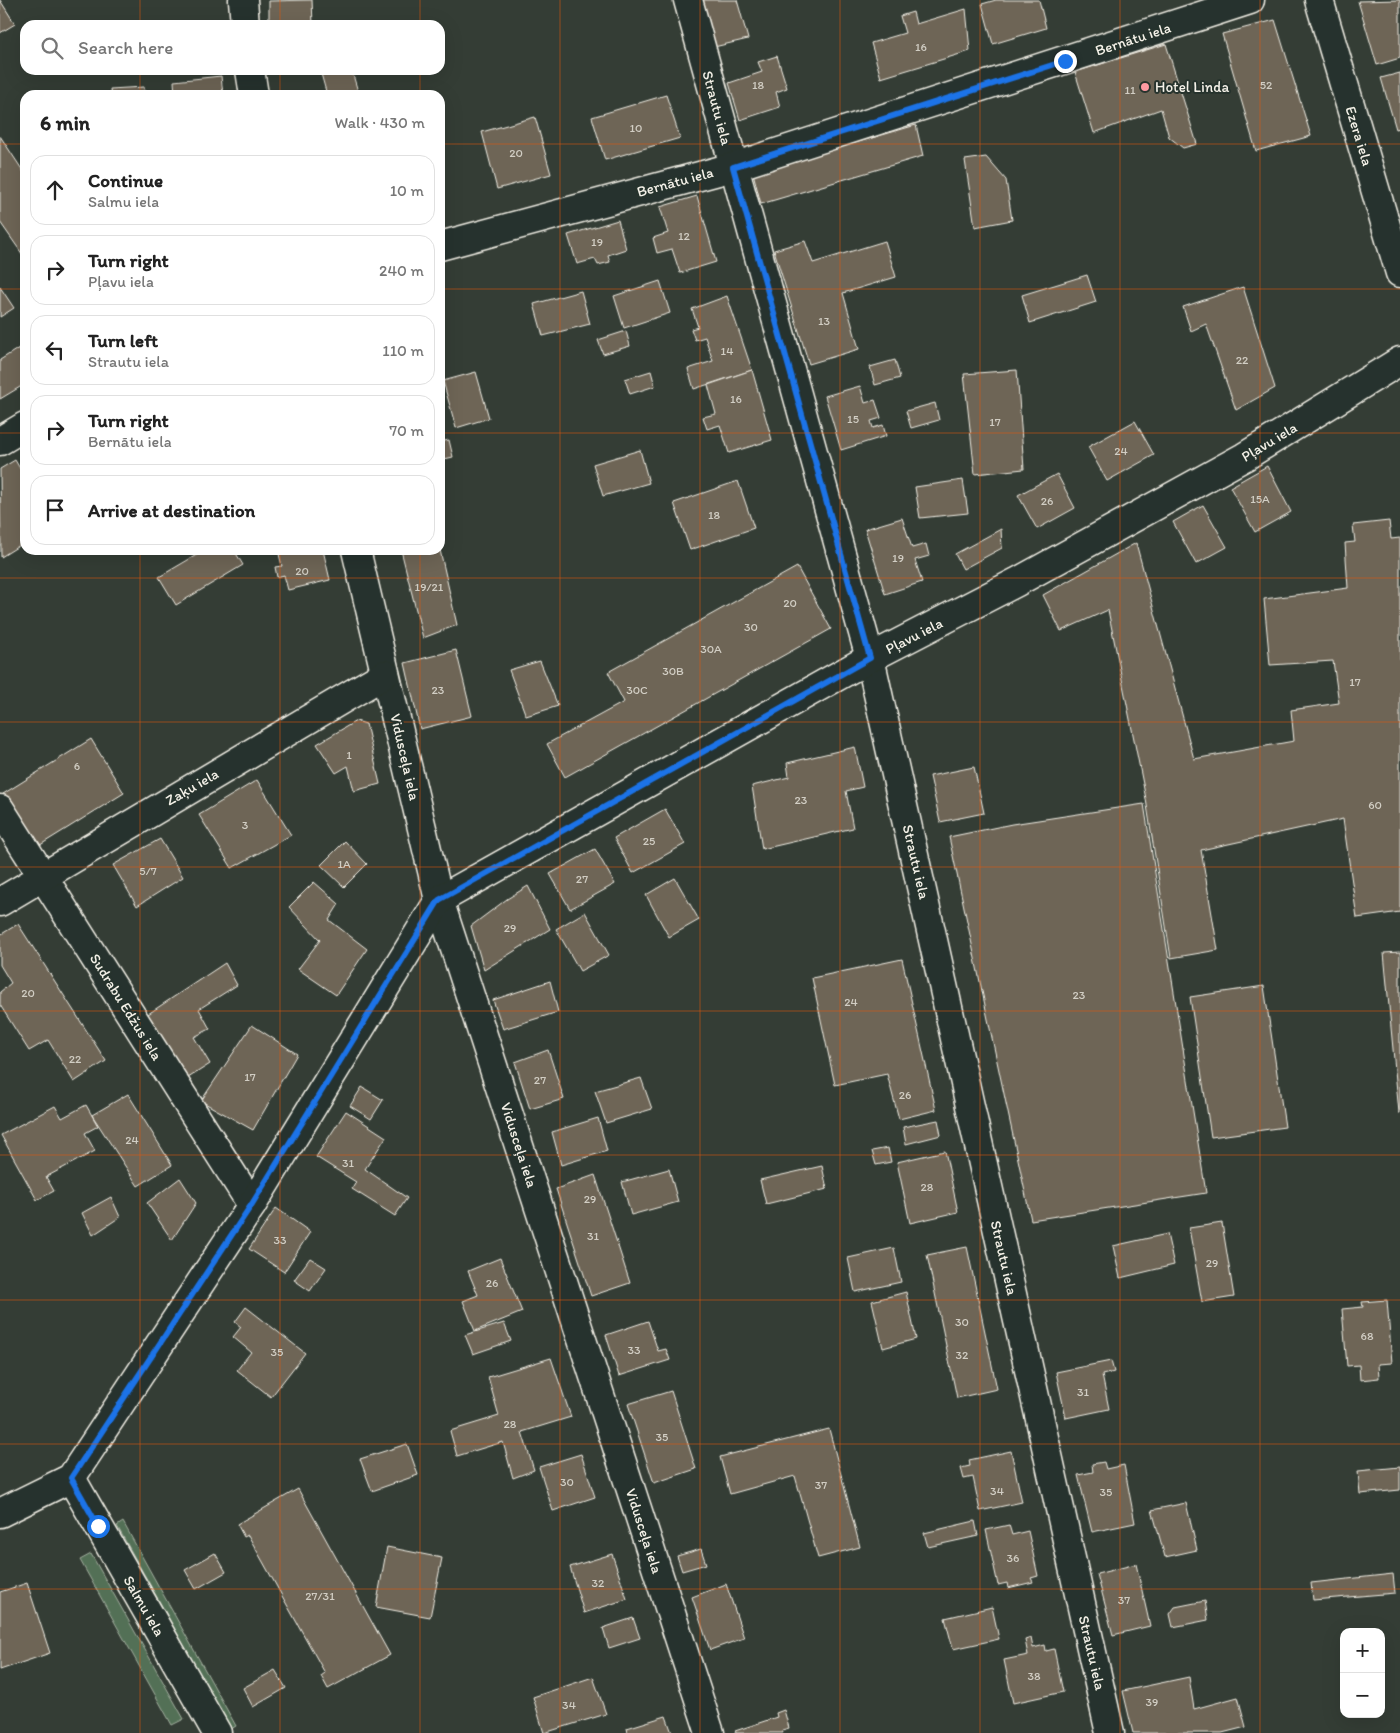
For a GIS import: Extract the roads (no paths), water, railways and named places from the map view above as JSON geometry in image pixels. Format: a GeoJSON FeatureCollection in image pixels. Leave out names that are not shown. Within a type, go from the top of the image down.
{"type":"FeatureCollection","features":[{"type":"Feature","properties":{"kind":"street"},"geometry":{"type":"LineString","coordinates":[[243,0],[245,20]]}},
{"type":"Feature","properties":{"kind":"street","name":"Strautu iela"},"geometry":{"type":"LineString","coordinates":[[688,0],[870,658],[1110,1733]]}},
{"type":"Feature","properties":{"kind":"street","name":"Bernātu iela"},"geometry":{"type":"LineString","coordinates":[[445,245],[733,167],[1250,0]]}},
{"type":"Feature","properties":{"kind":"street","name":"Ezera iela"},"geometry":{"type":"LineString","coordinates":[[1319,0],[1400,273]]}},
{"type":"Feature","properties":{"kind":"street"},"geometry":{"type":"LineString","coordinates":[[251,75],[253,90]]}},
{"type":"Feature","properties":{"kind":"street","name":"Pļavu iela"},"geometry":{"type":"LineString","coordinates":[[71,1478],[252,1204],[439,900],[870,658],[1017,582],[1244,457],[1400,361]]}},
{"type":"Feature","properties":{"kind":"street"},"geometry":{"type":"LineString","coordinates":[[0,441],[20,429]]}},
{"type":"Feature","properties":{"kind":"street","name":"Vidusceļa iela"},"geometry":{"type":"LineString","coordinates":[[357,555],[439,900],[710,1733]]}},
{"type":"Feature","properties":{"kind":"street","name":"Zaķu iela"},"geometry":{"type":"LineString","coordinates":[[0,902],[42,875],[385,674]]}},
{"type":"Feature","properties":{"kind":"street","name":"Sudrabu Edžus iela"},"geometry":{"type":"LineString","coordinates":[[0,809],[252,1204]]}},
{"type":"Feature","properties":{"kind":"street"},"geometry":{"type":"LineString","coordinates":[[0,1513],[71,1478]]}},
{"type":"Feature","properties":{"kind":"street","name":"Salmu iela"},"geometry":{"type":"LineString","coordinates":[[71,1478],[217,1733]]}},
{"type":"Feature","properties":{"kind":"place","name":"Hotel Linda"},"geometry":{"type":"Point","coordinates":[1145,87]}}]}
